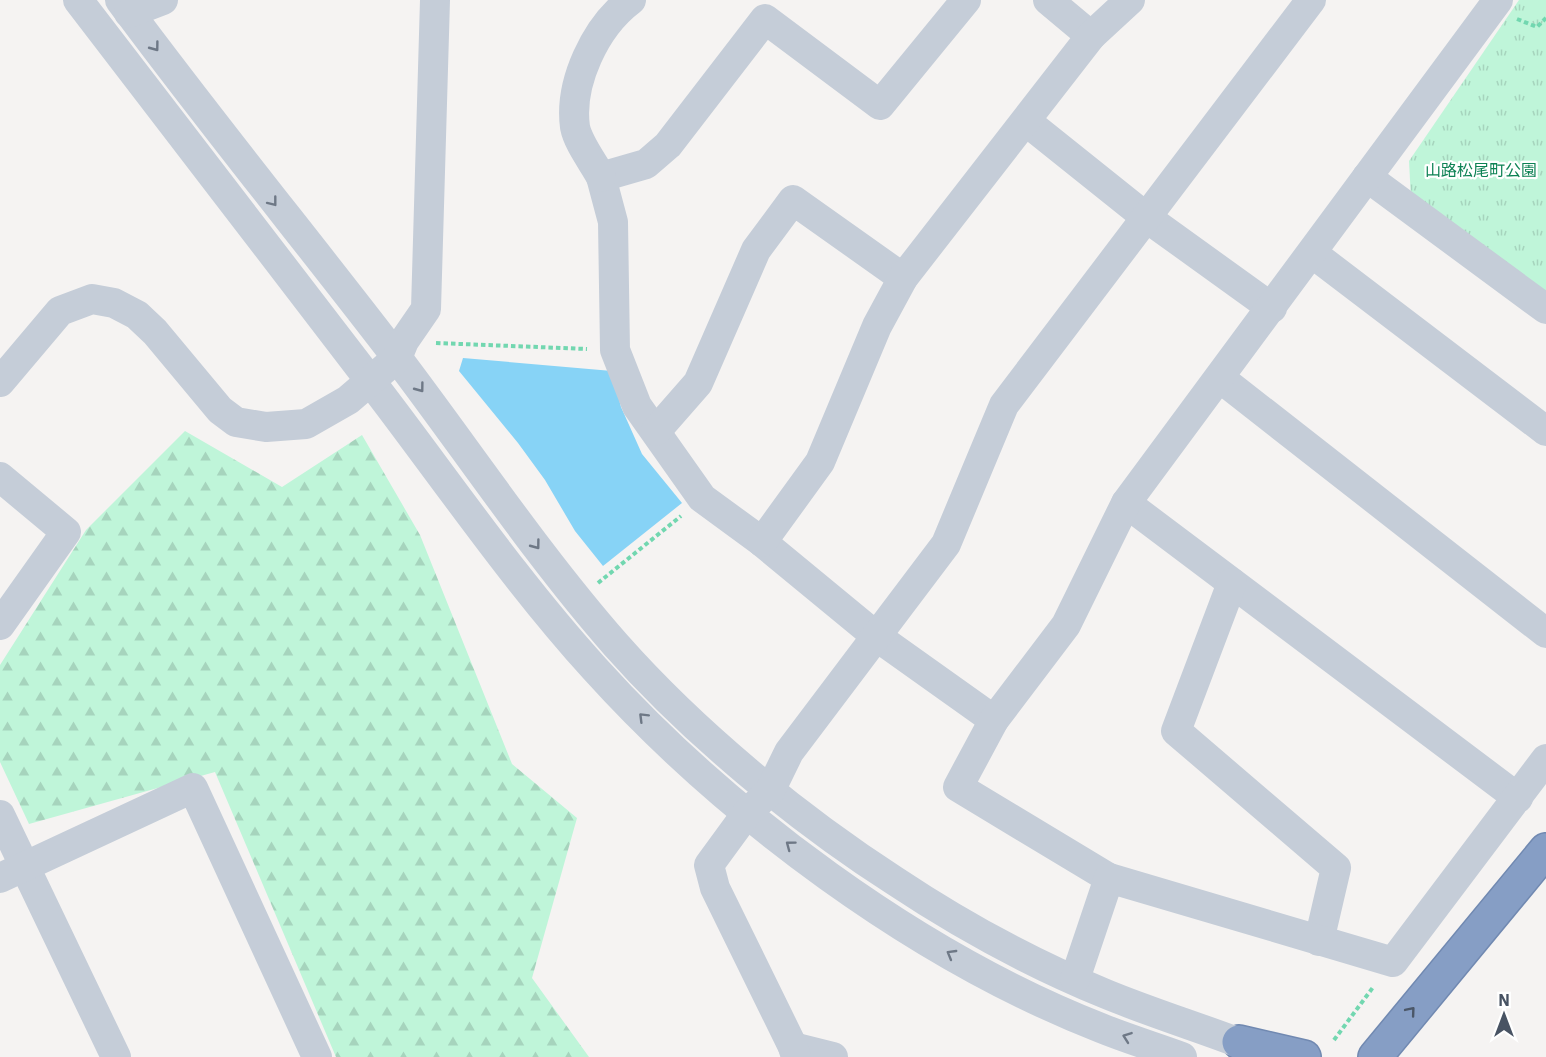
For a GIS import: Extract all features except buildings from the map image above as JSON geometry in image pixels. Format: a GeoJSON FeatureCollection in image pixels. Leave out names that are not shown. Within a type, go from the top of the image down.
{"type":"FeatureCollection","features":[{"type":"Feature","properties":{"kind":"highway"},"geometry":{"type":"LineString","coordinates":[[1347,1049],[1382,1048],[1546,850]]}},
{"type":"Feature","properties":{"kind":"highway"},"geometry":{"type":"LineString","coordinates":[[1239,1042],[1304,1057]]}},
{"type":"Feature","properties":{"kind":"street"},"geometry":{"type":"LineString","coordinates":[[78,0],[518,574],[594,668],[679,754],[747,813],[876,910],[983,973],[1099,1028],[1182,1057]]}},
{"type":"Feature","properties":{"kind":"street"},"geometry":{"type":"LineString","coordinates":[[163,0],[124,6],[257,181],[401,350],[579,599],[617,646],[703,732],[770,791],[895,881],[996,941],[1105,994],[1239,1042],[1274,1057]]}},
{"type":"Feature","properties":{"kind":"street"},"geometry":{"type":"LineString","coordinates":[[0,382],[60,311],[92,299],[114,303],[137,315],[155,332],[220,410],[236,422],[266,428],[306,423],[348,400],[370,381],[401,350],[426,309],[435,0]]}},
{"type":"Feature","properties":{"kind":"street"},"geometry":{"type":"LineString","coordinates":[[631,0],[599,36],[574,99],[575,130],[601,177],[613,222],[615,350],[637,406],[702,498],[762,542],[876,636],[994,720]]}},
{"type":"Feature","properties":{"kind":"street"},"geometry":{"type":"LineString","coordinates":[[601,177],[646,164],[668,145],[765,19],[880,105],[966,0]]}},
{"type":"Feature","properties":{"kind":"street"},"geometry":{"type":"LineString","coordinates":[[1048,0],[1091,36]]}},
{"type":"Feature","properties":{"kind":"street"},"geometry":{"type":"LineString","coordinates":[[762,542],[820,462],[877,326],[903,278],[1027,122],[1091,36],[1130,0]]}},
{"type":"Feature","properties":{"kind":"street"},"geometry":{"type":"LineString","coordinates":[[833,1057],[795,1052],[715,888],[709,865],[747,813],[770,791],[789,752],[946,544],[1004,405],[1311,0]]}},
{"type":"Feature","properties":{"kind":"street"},"geometry":{"type":"LineString","coordinates":[[1503,7],[1366,177],[1272,308],[1126,503],[1066,625],[994,720],[958,787],[1109,878],[1393,962],[1546,759]]}},
{"type":"Feature","properties":{"kind":"street"},"geometry":{"type":"LineString","coordinates":[[1027,122],[1147,218],[1272,308]]}},
{"type":"Feature","properties":{"kind":"street"},"geometry":{"type":"LineString","coordinates":[[1366,177],[1546,309]]}},
{"type":"Feature","properties":{"kind":"street"},"geometry":{"type":"LineString","coordinates":[[656,431],[698,383],[756,250],[793,200],[903,278]]}},
{"type":"Feature","properties":{"kind":"street"},"geometry":{"type":"LineString","coordinates":[[1312,253],[1546,431]]}},
{"type":"Feature","properties":{"kind":"street"},"geometry":{"type":"LineString","coordinates":[[1220,378],[1546,633]]}},
{"type":"Feature","properties":{"kind":"street"},"geometry":{"type":"LineString","coordinates":[[0,477],[66,532],[0,625]]}},
{"type":"Feature","properties":{"kind":"street"},"geometry":{"type":"LineString","coordinates":[[1126,503],[1518,798]]}},
{"type":"Feature","properties":{"kind":"street"},"geometry":{"type":"LineString","coordinates":[[1232,583],[1176,731],[1336,868],[1319,940]]}},
{"type":"Feature","properties":{"kind":"street"},"geometry":{"type":"LineString","coordinates":[[12,872],[193,788],[317,1057]]}},
{"type":"Feature","properties":{"kind":"street"},"geometry":{"type":"LineString","coordinates":[[0,815],[12,872],[116,1057]]}},
{"type":"Feature","properties":{"kind":"street"},"geometry":{"type":"LineString","coordinates":[[1075,979],[1109,878]]}},
{"type":"Feature","properties":{"kind":"path"},"geometry":{"type":"LineString","coordinates":[[1503,7],[1537,27],[1546,18]]}},
{"type":"Feature","properties":{"kind":"path"},"geometry":{"type":"LineString","coordinates":[[401,350],[615,350]]}},
{"type":"Feature","properties":{"kind":"path"},"geometry":{"type":"LineString","coordinates":[[579,599],[702,498]]}},
{"type":"Feature","properties":{"kind":"path"},"geometry":{"type":"LineString","coordinates":[[1347,1049],[1393,962]]}},
{"type":"Feature","properties":{"kind":"green space","name":"山路松尾町公園"},"geometry":{"type":"Polygon","coordinates":[[[1519,0],[1546,0],[1546,292],[1411,199],[1409,161],[1519,0]]]}},
{"type":"Feature","properties":{"kind":"green space"},"geometry":{"type":"Polygon","coordinates":[[[185,431],[282,487],[362,435],[420,535],[512,764],[577,818],[532,978],[589,1057],[336,1057],[215,772],[29,824],[0,762],[0,665],[86,530],[185,431]]]}},
{"type":"Feature","properties":{"kind":"water"},"geometry":{"type":"Polygon","coordinates":[[[463,358],[612,371],[621,407],[642,454],[682,503],[603,566],[575,531],[545,480],[518,443],[459,371],[463,358]]]}}]}
